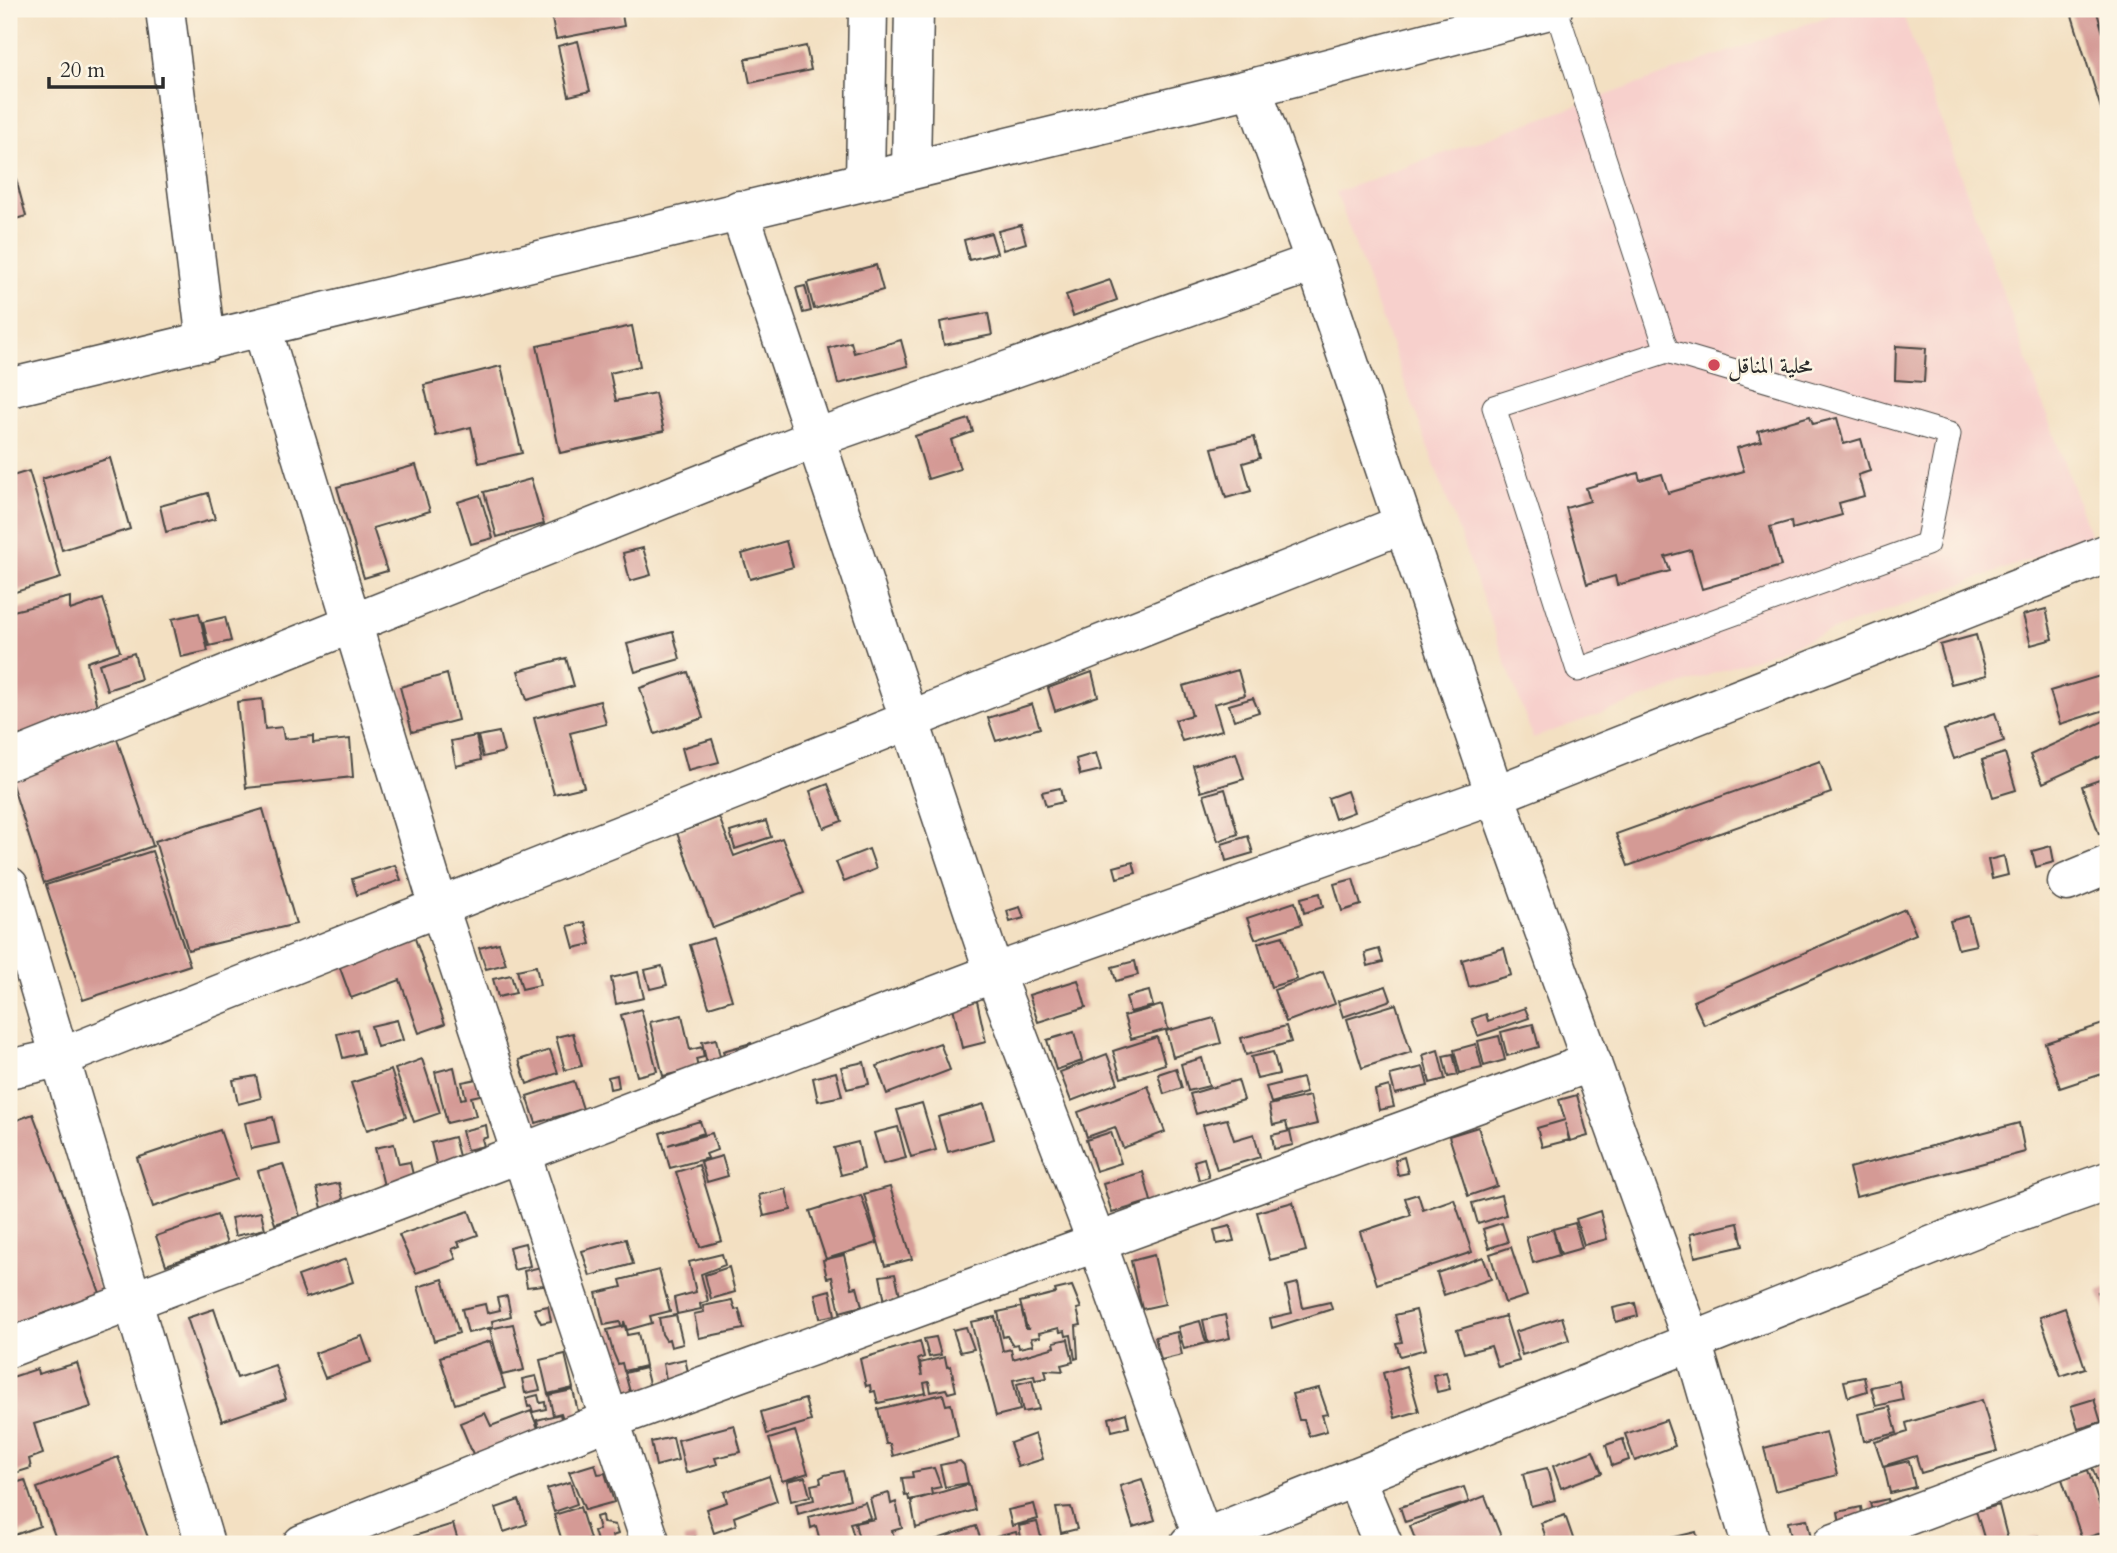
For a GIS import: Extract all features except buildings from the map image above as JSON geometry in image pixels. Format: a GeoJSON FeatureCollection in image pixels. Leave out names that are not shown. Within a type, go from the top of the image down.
{"type":"FeatureCollection","features":[{"type":"Feature","properties":{"kind":"street"},"geometry":{"type":"LineString","coordinates":[[165,9],[206,342]]}},
{"type":"Feature","properties":{"kind":"street"},"geometry":{"type":"LineString","coordinates":[[865,180],[868,9]]}},
{"type":"Feature","properties":{"kind":"street"},"geometry":{"type":"LineString","coordinates":[[911,169],[914,9]]}},
{"type":"Feature","properties":{"kind":"street"},"geometry":{"type":"LineString","coordinates":[[9,388],[1252,88],[1555,9]]}},
{"type":"Feature","properties":{"kind":"street"},"geometry":{"type":"LineString","coordinates":[[1252,88],[1315,262],[1495,795],[1692,1341],[1751,1544]]}},
{"type":"Feature","properties":{"kind":"street"},"geometry":{"type":"LineString","coordinates":[[739,210],[994,973],[1097,1243],[1196,1542],[1978,1227],[2108,1181]]}},
{"type":"Feature","properties":{"kind":"street"},"geometry":{"type":"LineString","coordinates":[[9,761],[350,622],[816,438],[1315,262]]}},
{"type":"Feature","properties":{"kind":"street"},"geometry":{"type":"LineString","coordinates":[[262,328],[439,907],[651,1544]]}},
{"type":"Feature","properties":{"kind":"street"},"geometry":{"type":"LineString","coordinates":[[9,1069],[59,1058],[1403,524]]}},
{"type":"Feature","properties":{"kind":"street"},"geometry":{"type":"LineString","coordinates":[[9,1348],[994,973],[1495,795],[2108,552]]}},
{"type":"Feature","properties":{"kind":"street"},"geometry":{"type":"LineString","coordinates":[[2067,882],[2108,865]]}},
{"type":"Feature","properties":{"kind":"street"},"geometry":{"type":"LineString","coordinates":[[9,886],[205,1544]]}},
{"type":"Feature","properties":{"kind":"street"},"geometry":{"type":"LineString","coordinates":[[302,1544],[608,1420],[1592,1062]]}},
{"type":"Feature","properties":{"kind":"street"},"geometry":{"type":"LineString","coordinates":[[1832,1544],[2108,1441]]}},
{"type":"Feature","properties":{"kind":"street"},"geometry":{"type":"LineString","coordinates":[[1354,1477],[1383,1544]]}},
{"type":"Feature","properties":{"kind":"lane"},"geometry":{"type":"LineString","coordinates":[[1555,9],[1667,351]]}},
{"type":"Feature","properties":{"kind":"lane"},"geometry":{"type":"LineString","coordinates":[[1667,351],[1949,434],[1927,544],[1578,670],[1494,407],[1667,351]]}},
{"type":"Feature","properties":{"kind":"shaded area","name":"محلية المناقل"},"geometry":{"type":"Polygon","coordinates":[[[1848,9],[1901,9],[2091,538],[1533,738],[1336,192],[1848,9]]]}},
{"type":"Feature","properties":{"kind":"place","name":"محلية المناقل"},"geometry":{"type":"Point","coordinates":[1714,365]}}]}
